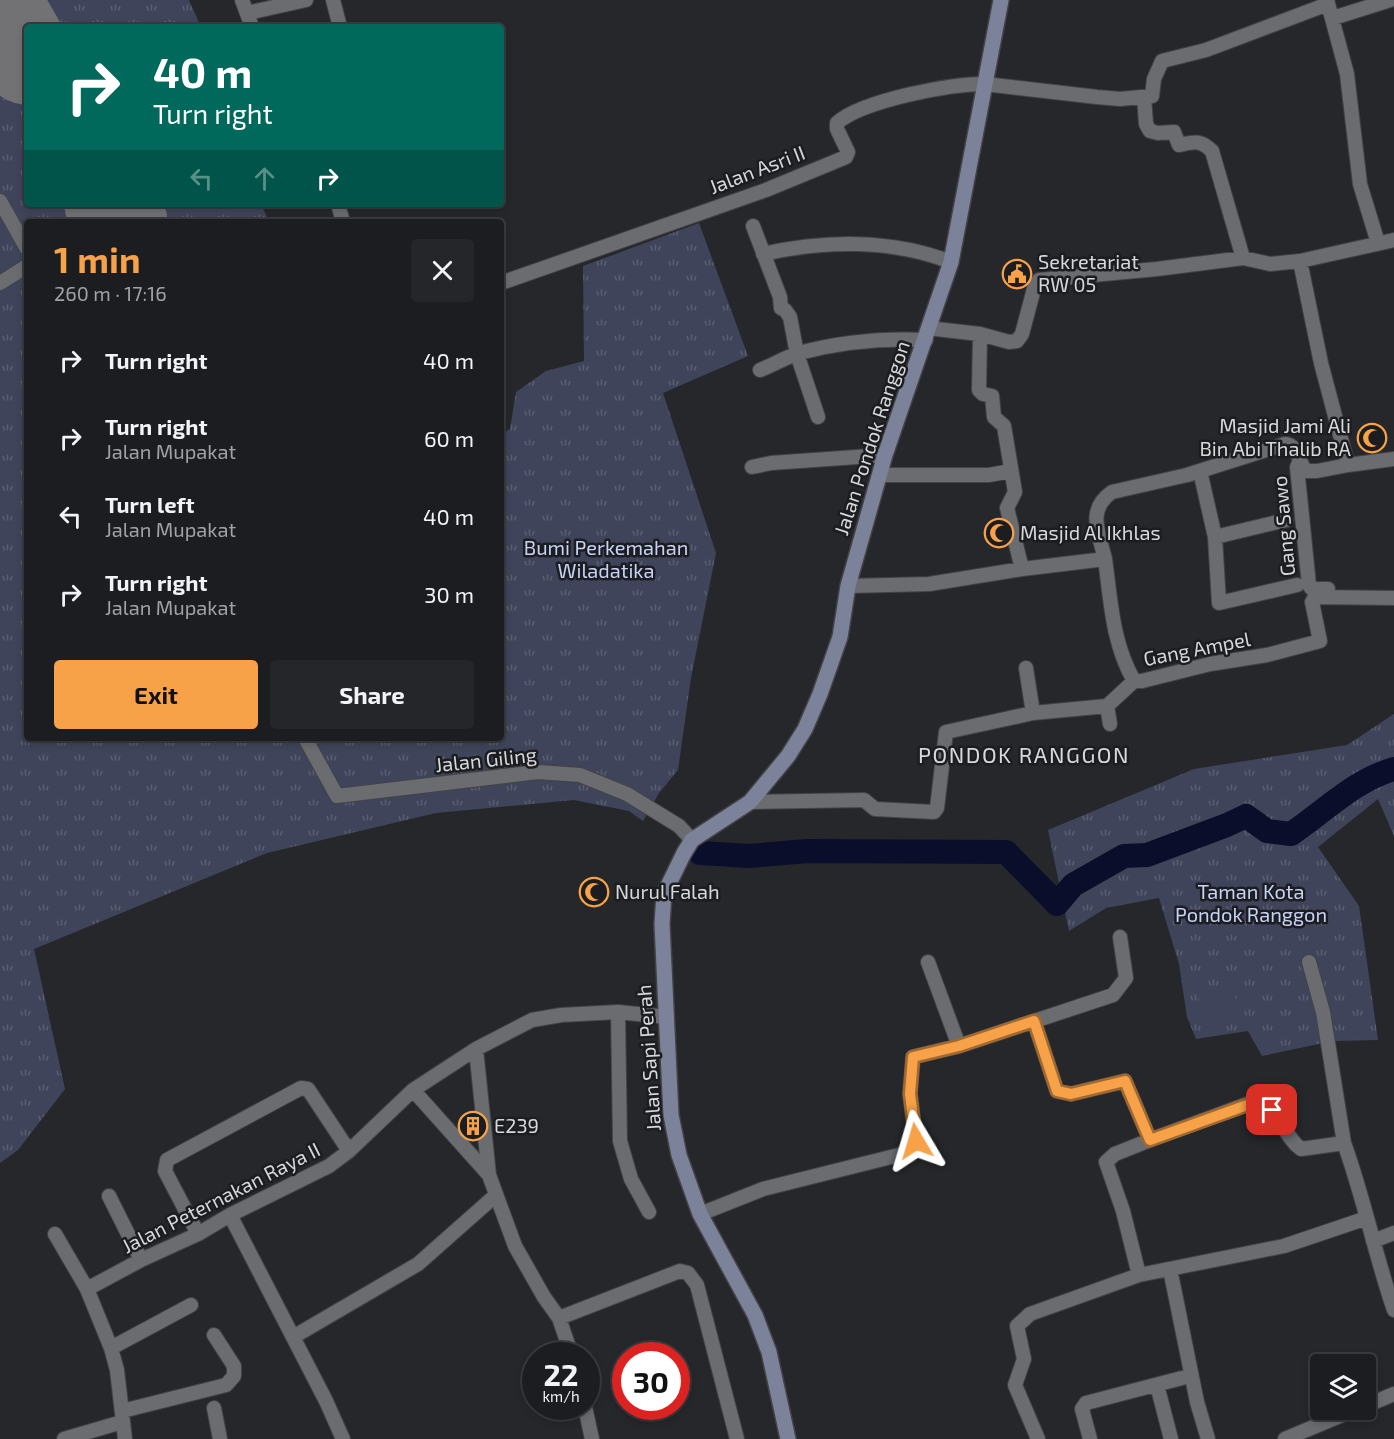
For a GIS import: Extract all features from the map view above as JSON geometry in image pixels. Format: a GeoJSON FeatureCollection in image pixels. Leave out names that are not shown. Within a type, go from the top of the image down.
{"type":"FeatureCollection","features":[{"type":"Feature","properties":{"kind":"street"},"geometry":{"type":"LineString","coordinates":[[251,24],[244,6],[306,0]]}},
{"type":"Feature","properties":{"kind":"street"},"geometry":{"type":"LineString","coordinates":[[333,0],[339,24]]}},
{"type":"Feature","properties":{"kind":"street","name":"Jalan Pondok Ranggon"},"geometry":{"type":"LineString","coordinates":[[692,840],[750,802],[788,756],[805,729],[820,694],[840,637],[848,586],[885,455],[951,262],[1000,0]]}},
{"type":"Feature","properties":{"kind":"street"},"geometry":{"type":"LineString","coordinates":[[1333,18],[1390,0]]}},
{"type":"Feature","properties":{"kind":"street"},"geometry":{"type":"LineString","coordinates":[[985,84],[1097,98],[1120,99],[1152,96],[1154,79],[1162,61],[1206,50],[1328,2],[1347,74],[1360,184],[1378,243]]}},
{"type":"Feature","properties":{"kind":"street","name":"Jalan Asri II"},"geometry":{"type":"LineString","coordinates":[[504,282],[766,190],[846,157],[848,152],[837,129],[837,123],[849,114],[906,95],[968,83],[985,84]]}},
{"type":"Feature","properties":{"kind":"street"},"geometry":{"type":"LineString","coordinates":[[1144,97],[1146,124],[1149,130],[1158,133],[1174,132],[1179,144],[1197,142],[1205,144],[1212,151],[1243,258]]}},
{"type":"Feature","properties":{"kind":"street"},"geometry":{"type":"LineString","coordinates":[[0,201],[24,244]]}},
{"type":"Feature","properties":{"kind":"street"},"geometry":{"type":"LineString","coordinates":[[753,226],[780,297],[781,308],[790,318],[797,354],[818,417]]}},
{"type":"Feature","properties":{"kind":"street"},"geometry":{"type":"LineString","coordinates":[[760,370],[797,354],[849,343],[898,339],[928,333],[936,329],[980,334],[1009,342],[1017,341],[1022,334],[1035,285],[1039,280],[1243,258],[1270,264],[1300,261],[1394,240]]}},
{"type":"Feature","properties":{"kind":"street"},"geometry":{"type":"LineString","coordinates":[[763,254],[865,243],[891,246],[951,262]]}},
{"type":"Feature","properties":{"kind":"street"},"geometry":{"type":"LineString","coordinates":[[1300,261],[1321,363],[1348,465]]}},
{"type":"Feature","properties":{"kind":"street"},"geometry":{"type":"LineString","coordinates":[[0,283],[24,268]]}},
{"type":"Feature","properties":{"kind":"street"},"geometry":{"type":"LineString","coordinates":[[980,334],[979,390],[983,394],[992,396],[994,417],[1004,426],[1015,492],[1007,508],[1022,569]]}},
{"type":"Feature","properties":{"kind":"street"},"geometry":{"type":"LineString","coordinates":[[1389,593],[1316,589],[1303,585],[1219,603],[1215,537],[1200,471],[1289,444],[1306,471],[1394,459]]}},
{"type":"Feature","properties":{"kind":"street"},"geometry":{"type":"LineString","coordinates":[[752,467],[771,463],[885,455]]}},
{"type":"Feature","properties":{"kind":"street","name":"Gang Sawo"},"geometry":{"type":"LineString","coordinates":[[1299,463],[1297,467],[1303,585]]}},
{"type":"Feature","properties":{"kind":"street"},"geometry":{"type":"LineString","coordinates":[[880,475],[990,475],[1011,471]]}},
{"type":"Feature","properties":{"kind":"street","name":"Gang Ampel"},"geometry":{"type":"LineString","coordinates":[[1200,471],[1112,492],[1102,499],[1096,512],[1116,639],[1124,663],[1134,681],[1142,681],[1210,663],[1267,655],[1320,641]]}},
{"type":"Feature","properties":{"kind":"street"},"geometry":{"type":"LineString","coordinates":[[1215,537],[1286,520]]}},
{"type":"Feature","properties":{"kind":"street"},"geometry":{"type":"LineString","coordinates":[[848,586],[930,584],[1022,569],[1105,559]]}},
{"type":"Feature","properties":{"kind":"street","name":"Gang Sawo"},"geometry":{"type":"LineString","coordinates":[[1320,641],[1313,609],[1313,597],[1389,593]]}},
{"type":"Feature","properties":{"kind":"street"},"geometry":{"type":"LineString","coordinates":[[1026,668],[1033,713]]}},
{"type":"Feature","properties":{"kind":"street"},"geometry":{"type":"LineString","coordinates":[[750,802],[864,800],[875,809],[934,812],[937,808],[946,732],[1033,713],[1107,706],[1134,681]]}},
{"type":"Feature","properties":{"kind":"street"},"geometry":{"type":"LineString","coordinates":[[1107,706],[1110,724]]}},
{"type":"Feature","properties":{"kind":"street","name":"Jalan Giling"},"geometry":{"type":"LineString","coordinates":[[307,741],[337,795],[538,772],[580,775],[627,794],[679,826],[692,840]]}},
{"type":"Feature","properties":{"kind":"street","name":"Jalan Sapi Perah"},"geometry":{"type":"LineString","coordinates":[[692,840],[664,894],[662,924],[671,1114],[679,1155],[700,1214],[755,1315],[766,1343],[788,1439]]}},
{"type":"Feature","properties":{"kind":"street"},"geometry":{"type":"LineString","coordinates":[[700,1214],[762,1189],[911,1152],[916,1141],[910,1094],[913,1057],[959,1046],[1113,995],[1125,978],[1120,937]]}},
{"type":"Feature","properties":{"kind":"street"},"geometry":{"type":"LineString","coordinates":[[928,962],[959,1046]]}},
{"type":"Feature","properties":{"kind":"street"},"geometry":{"type":"LineString","coordinates":[[1309,962],[1323,1012],[1344,1143],[1394,1310]]}},
{"type":"Feature","properties":{"kind":"street"},"geometry":{"type":"LineString","coordinates":[[618,1012],[620,1141],[631,1179],[649,1212]]}},
{"type":"Feature","properties":{"kind":"street","name":"Jalan Peternakan Raya II"},"geometry":{"type":"LineString","coordinates":[[87,1289],[329,1166],[349,1151],[413,1090],[476,1050],[532,1020],[561,1015],[618,1012],[667,1017]]}},
{"type":"Feature","properties":{"kind":"street"},"geometry":{"type":"LineString","coordinates":[[1034,1021],[1057,1091],[1071,1094],[1125,1081],[1150,1140]]}},
{"type":"Feature","properties":{"kind":"street"},"geometry":{"type":"LineString","coordinates":[[476,1050],[489,1175],[515,1246],[544,1297],[559,1318],[567,1342]]}},
{"type":"Feature","properties":{"kind":"street"},"geometry":{"type":"LineString","coordinates":[[198,1234],[165,1171],[167,1160],[301,1088],[308,1089],[349,1151]]}},
{"type":"Feature","properties":{"kind":"street"},"geometry":{"type":"LineString","coordinates":[[413,1090],[489,1175]]}},
{"type":"Feature","properties":{"kind":"street"},"geometry":{"type":"LineString","coordinates":[[1139,1275],[1123,1210],[1106,1162],[1115,1154],[1250,1104],[1263,1104],[1272,1110],[1293,1144],[1301,1149],[1344,1143]]}},
{"type":"Feature","properties":{"kind":"street"},"geometry":{"type":"LineString","coordinates":[[293,1336],[417,1264],[496,1195]]}},
{"type":"Feature","properties":{"kind":"street"},"geometry":{"type":"LineString","coordinates":[[109,1196],[141,1260]]}},
{"type":"Feature","properties":{"kind":"street"},"geometry":{"type":"LineString","coordinates":[[230,1215],[326,1401],[343,1439]]}},
{"type":"Feature","properties":{"kind":"street"},"geometry":{"type":"LineString","coordinates":[[1038,1439],[1015,1385],[1024,1359],[1017,1326],[1030,1314],[1139,1275],[1284,1246],[1367,1218]]}},
{"type":"Feature","properties":{"kind":"street"},"geometry":{"type":"LineString","coordinates":[[1373,1241],[1394,1233]]}},
{"type":"Feature","properties":{"kind":"street"},"geometry":{"type":"LineString","coordinates":[[55,1234],[87,1289],[111,1348],[117,1370],[125,1439]]}},
{"type":"Feature","properties":{"kind":"street"},"geometry":{"type":"LineString","coordinates":[[1170,1269],[1197,1402],[1208,1439]]}},
{"type":"Feature","properties":{"kind":"street"},"geometry":{"type":"LineString","coordinates":[[559,1318],[680,1271],[688,1273],[697,1285],[737,1439]]}},
{"type":"Feature","properties":{"kind":"street"},"geometry":{"type":"LineString","coordinates":[[111,1348],[191,1305]]}},
{"type":"Feature","properties":{"kind":"street"},"geometry":{"type":"LineString","coordinates":[[64,1439],[122,1416],[226,1385],[234,1376],[234,1366],[213,1335]]}},
{"type":"Feature","properties":{"kind":"street"},"geometry":{"type":"LineString","coordinates":[[1090,1439],[1082,1410],[1086,1403],[1182,1378]]}},
{"type":"Feature","properties":{"kind":"street"},"geometry":{"type":"LineString","coordinates":[[1156,1385],[1171,1439]]}},
{"type":"Feature","properties":{"kind":"street"},"geometry":{"type":"LineString","coordinates":[[1376,1401],[1394,1394]]}},
{"type":"Feature","properties":{"kind":"street"},"geometry":{"type":"LineString","coordinates":[[214,1408],[220,1439]]}},
{"type":"Feature","properties":{"kind":"street"},"geometry":{"type":"LineString","coordinates":[[588,1420],[592,1439]]}},
{"type":"Feature","properties":{"kind":"street"},"geometry":{"type":"LineString","coordinates":[[1285,1439],[1330,1420]]}},
{"type":"Feature","properties":{"kind":"green space","name":"Bumi Perkemahan Wiladatika"},"geometry":{"type":"Polygon","coordinates":[[[0,0],[189,0],[200,24],[24,24],[24,207],[262,207],[268,219],[24,219],[24,741],[504,741],[504,433],[510,429],[516,392],[546,371],[584,361],[583,266],[699,223],[748,356],[663,393],[716,553],[691,678],[678,770],[659,793],[643,821],[629,811],[574,800],[436,813],[267,853],[34,949],[65,1089],[18,1150],[0,1163],[0,0]]]}},
{"type":"Feature","properties":{"kind":"green space","name":"Taman Kota Pondok Ranggon"},"geometry":{"type":"Polygon","coordinates":[[[1394,714],[1394,836],[1378,799],[1318,847],[1359,906],[1378,1040],[1333,1041],[1262,1056],[1248,1031],[1196,1039],[1187,1017],[1179,964],[1159,898],[1106,908],[1069,931],[1048,830],[1194,769],[1347,745],[1394,714]]]}},
{"type":"Feature","properties":{"kind":"green space"},"geometry":{"type":"Polygon","coordinates":[[[1234,989],[1238,1016],[1202,1022],[1198,994],[1234,989]]]}},
{"type":"Feature","properties":{"kind":"waterway"},"geometry":{"type":"LineString","coordinates":[[700,853],[749,856],[807,851],[1006,852],[1057,904],[1073,885],[1124,856],[1147,855],[1246,816],[1267,831],[1291,834],[1353,788],[1394,769]]}},
{"type":"Feature","properties":{"kind":"runway"},"geometry":{"type":"LineString","coordinates":[[0,11],[24,53]]}},
{"type":"Feature","properties":{"kind":"runway"},"geometry":{"type":"LineString","coordinates":[[113,207],[119,219]]}},
{"type":"Feature","properties":{"kind":"place","name":"Sekretariat RW 05"},"geometry":{"type":"Point","coordinates":[1017,274]}},
{"type":"Feature","properties":{"kind":"place","name":"Masjid Jami Ali Bin Abi Thalib RA"},"geometry":{"type":"Point","coordinates":[1372,438]}},
{"type":"Feature","properties":{"kind":"place","name":"Masjid Al Ikhlas"},"geometry":{"type":"Point","coordinates":[999,533]}},
{"type":"Feature","properties":{"kind":"place","name":"Nurul Falah"},"geometry":{"type":"Point","coordinates":[594,892]}},
{"type":"Feature","properties":{"kind":"place","name":"E239"},"geometry":{"type":"Point","coordinates":[473,1126]}},
{"type":"Feature","properties":{"kind":"district","name":"PONDOK RANGGON"},"geometry":{"type":"Point","coordinates":[1024,755]}},
{"type":"Feature","properties":{"kind":"route"},"geometry":{"type":"LineString","coordinates":[[916,1141],[910,1094],[913,1057],[959,1046],[1034,1021],[1057,1091],[1071,1094],[1125,1081],[1150,1140],[1250,1104],[1263,1104],[1272,1110]]}}]}
